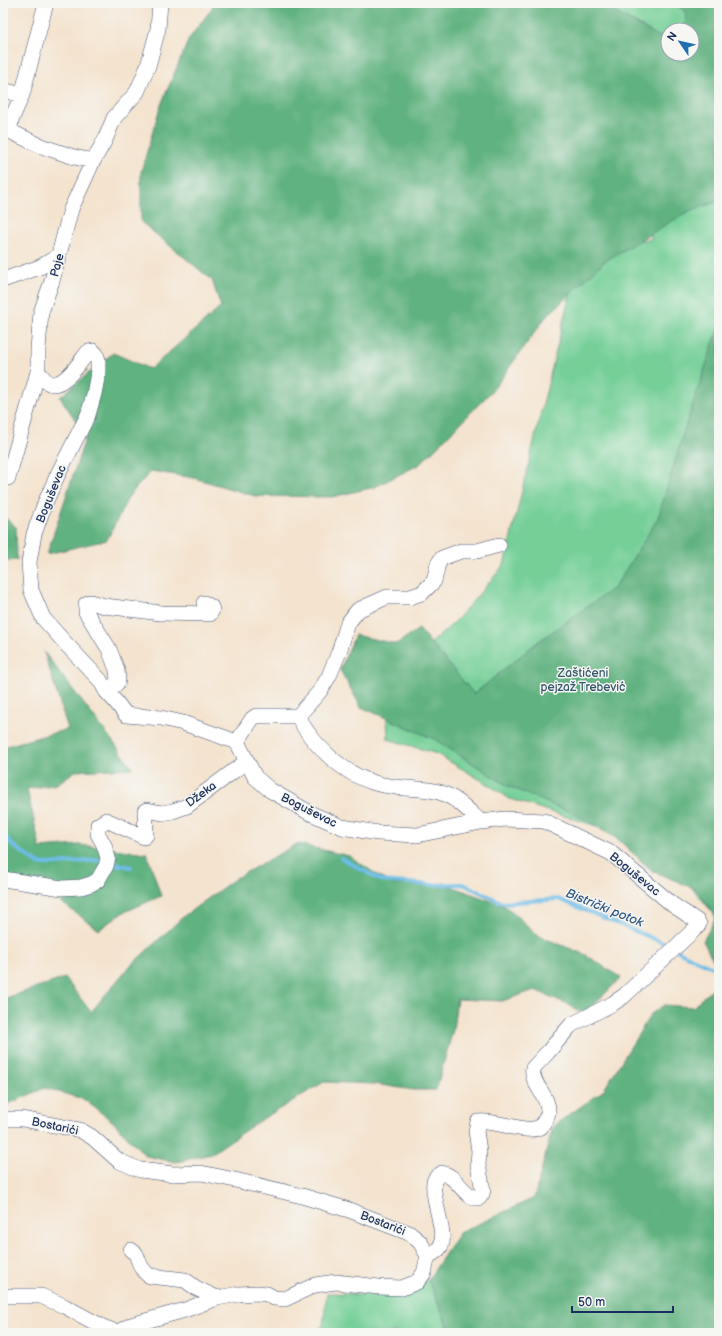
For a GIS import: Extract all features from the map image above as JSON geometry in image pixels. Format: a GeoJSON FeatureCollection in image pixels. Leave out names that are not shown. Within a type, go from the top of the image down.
{"type":"FeatureCollection","features":[{"type":"Feature","properties":{"kind":"street"},"geometry":{"type":"LineString","coordinates":[[46,3],[22,95],[6,129],[40,146],[74,157],[93,161]]}},
{"type":"Feature","properties":{"kind":"street","name":"Paje"},"geometry":{"type":"LineString","coordinates":[[8,478],[38,372],[38,348],[42,312],[52,281],[71,209],[93,161],[105,140],[114,118],[137,92],[148,66],[158,29],[160,3]]}},
{"type":"Feature","properties":{"kind":"street"},"geometry":{"type":"LineString","coordinates":[[3,90],[22,95]]}},
{"type":"Feature","properties":{"kind":"street"},"geometry":{"type":"LineString","coordinates":[[3,280],[40,267],[59,256]]}},
{"type":"Feature","properties":{"kind":"street","name":"Boguševac"},"geometry":{"type":"LineString","coordinates":[[38,372],[48,383],[56,384],[62,382],[88,352],[93,351],[98,360],[96,387],[88,415],[58,474],[45,503],[34,534],[29,562],[31,590],[43,618],[100,680],[106,691],[126,715],[161,718],[184,723],[237,742],[255,777],[270,790],[310,813],[342,827],[378,833],[418,835],[481,822],[506,819],[544,821],[611,853],[673,905],[698,921],[699,924],[697,927],[624,996],[612,1004],[571,1025],[533,1068],[533,1076],[548,1105],[548,1113],[541,1127],[533,1130],[480,1122],[477,1124],[479,1151],[478,1165],[484,1190],[479,1198],[473,1197],[467,1193],[451,1176],[442,1173],[437,1176],[433,1183],[442,1243],[437,1251],[428,1256]]}},
{"type":"Feature","properties":{"kind":"street"},"geometry":{"type":"LineString","coordinates":[[237,742],[252,719],[256,716],[298,716],[320,691],[329,676],[339,652],[348,623],[358,610],[387,597],[410,597],[422,593],[434,581],[438,564],[442,558],[462,551],[477,551],[499,545]]}},
{"type":"Feature","properties":{"kind":"street"},"geometry":{"type":"LineString","coordinates":[[106,691],[118,681],[116,670],[110,649],[86,612],[86,604],[90,602],[105,606],[161,613],[210,614],[212,610],[211,607],[204,603]]}},
{"type":"Feature","properties":{"kind":"street"},"geometry":{"type":"LineString","coordinates":[[298,716],[304,728],[313,739],[332,758],[353,774],[372,782],[439,792],[457,800],[481,822]]}},
{"type":"Feature","properties":{"kind":"street","name":"Džeka"},"geometry":{"type":"LineString","coordinates":[[3,879],[62,888],[80,887],[90,884],[98,880],[107,862],[104,845],[98,834],[98,825],[106,820],[144,837],[146,835],[145,811],[147,810],[162,813],[187,806],[247,760]]}},
{"type":"Feature","properties":{"kind":"street","name":"Bostarići"},"geometry":{"type":"LineString","coordinates":[[3,1119],[22,1119],[80,1130],[92,1137],[119,1160],[140,1170],[173,1174],[201,1173],[302,1196],[349,1210],[409,1233],[420,1242],[428,1256]]}},
{"type":"Feature","properties":{"kind":"street"},"geometry":{"type":"LineString","coordinates":[[131,1250],[136,1254],[141,1267],[150,1276],[185,1280],[196,1288],[217,1298]]}},
{"type":"Feature","properties":{"kind":"street"},"geometry":{"type":"LineString","coordinates":[[3,1296],[40,1296],[64,1306],[116,1333],[131,1325],[185,1310],[217,1298],[239,1294],[257,1293],[267,1294],[274,1298],[285,1298],[315,1285],[336,1282],[402,1288],[416,1282],[424,1273],[428,1256]]}},
{"type":"Feature","properties":{"kind":"green space"},"geometry":{"type":"Polygon","coordinates":[[[214,3],[597,3],[660,37],[660,62],[700,62],[700,22],[685,22],[686,11],[672,3],[719,3],[719,201],[689,211],[605,261],[545,318],[493,390],[420,464],[375,487],[332,497],[255,496],[194,478],[151,471],[129,496],[107,540],[47,554],[86,436],[60,397],[113,353],[150,369],[221,307],[212,280],[141,222],[141,172],[160,107],[189,39],[212,8],[214,3]]]}},
{"type":"Feature","properties":{"kind":"green space"},"geometry":{"type":"Polygon","coordinates":[[[597,3],[672,3],[686,11],[685,22],[660,22],[660,37],[597,3]]]}},
{"type":"Feature","properties":{"kind":"green space","name":"Zaštićeni pejzaž Trebević"},"geometry":{"type":"Polygon","coordinates":[[[719,137],[719,920],[687,882],[615,832],[510,799],[437,754],[388,739],[386,696],[418,655],[455,622],[504,565],[583,240],[650,240],[674,148],[719,137]]]}},
{"type":"Feature","properties":{"kind":"green space"},"geometry":{"type":"Polygon","coordinates":[[[718,329],[719,971],[703,941],[716,917],[697,890],[651,870],[619,840],[585,819],[508,786],[434,739],[361,707],[340,670],[355,635],[396,644],[419,629],[474,694],[535,644],[615,587],[658,518],[684,431],[718,329]]]}},
{"type":"Feature","properties":{"kind":"green space"},"geometry":{"type":"Polygon","coordinates":[[[3,516],[16,527],[17,560],[3,561],[3,516]]]}},
{"type":"Feature","properties":{"kind":"green space"},"geometry":{"type":"Polygon","coordinates":[[[44,652],[133,768],[75,771],[57,784],[27,789],[40,848],[79,845],[147,853],[161,896],[120,914],[99,930],[32,881],[3,882],[3,747],[68,729],[44,652]]]}},
{"type":"Feature","properties":{"kind":"green space"},"geometry":{"type":"Polygon","coordinates":[[[297,844],[349,856],[391,884],[450,886],[505,906],[539,936],[586,955],[621,978],[584,1014],[565,1003],[535,990],[502,1001],[457,999],[453,1030],[436,1090],[414,1090],[374,1084],[324,1082],[256,1123],[211,1154],[176,1162],[146,1156],[112,1121],[83,1099],[45,1088],[3,1106],[3,999],[65,978],[91,1012],[127,969],[184,916],[236,878],[297,844]]]}},
{"type":"Feature","properties":{"kind":"green space"},"geometry":{"type":"Polygon","coordinates":[[[719,982],[719,1333],[450,1333],[428,1280],[459,1233],[534,1198],[553,1126],[603,1091],[651,1014],[664,1005],[693,1007],[719,982]]]}},
{"type":"Feature","properties":{"kind":"green space"},"geometry":{"type":"Polygon","coordinates":[[[428,1280],[450,1333],[313,1333],[323,1326],[327,1293],[392,1295],[428,1280]]]}},
{"type":"Feature","properties":{"kind":"waterway","name":"Bistrički potok"},"geometry":{"type":"LineString","coordinates":[[3,833],[12,845],[39,864],[57,864],[97,860],[131,867]]}},
{"type":"Feature","properties":{"kind":"waterway","name":"Bistrički potok"},"geometry":{"type":"LineString","coordinates":[[341,858],[382,881],[431,885],[463,884],[503,903],[558,899],[672,947]]}},
{"type":"Feature","properties":{"kind":"waterway","name":"Bistrički potok"},"geometry":{"type":"LineString","coordinates":[[678,951],[719,970]]}}]}
